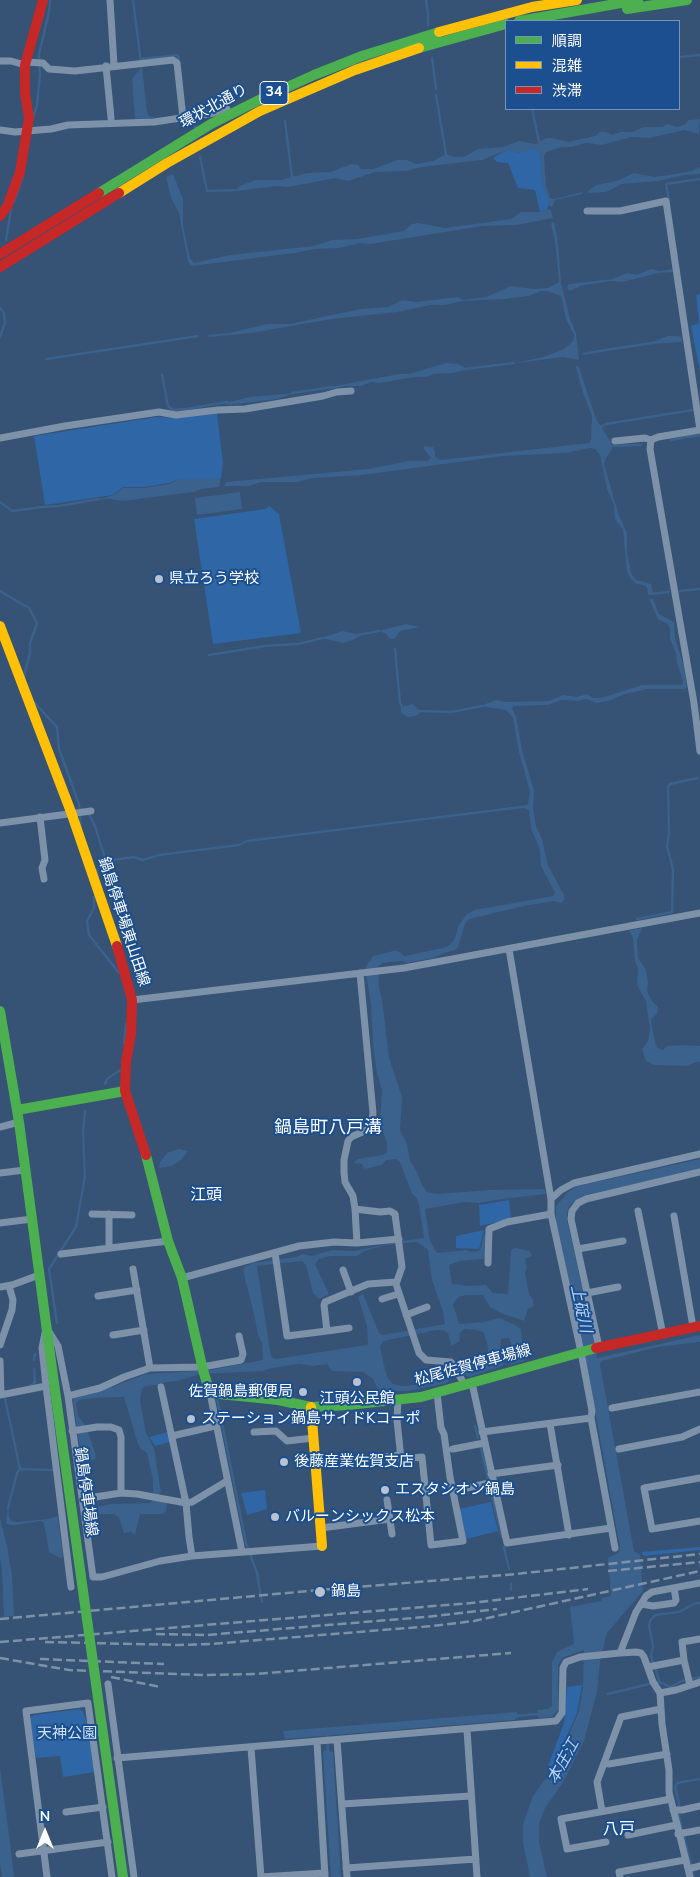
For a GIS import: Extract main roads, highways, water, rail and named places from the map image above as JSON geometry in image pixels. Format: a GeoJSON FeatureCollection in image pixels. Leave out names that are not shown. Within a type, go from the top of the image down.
{"type":"FeatureCollection","features":[{"type":"Feature","properties":{"kind":"main road"},"geometry":{"type":"LineString","coordinates":[[0,216],[7,207],[20,172],[29,132],[25,94],[25,64],[43,0]]}},
{"type":"Feature","properties":{"kind":"main road"},"geometry":{"type":"LineString","coordinates":[[532,7],[550,0]]}},
{"type":"Feature","properties":{"kind":"main road","name":"環状北通り"},"geometry":{"type":"LineString","coordinates":[[0,254],[211,124],[251,103],[314,75],[371,53],[464,24],[532,7],[577,0]]}},
{"type":"Feature","properties":{"kind":"main road"},"geometry":{"type":"LineString","coordinates":[[524,20],[638,0]]}},
{"type":"Feature","properties":{"kind":"main road"},"geometry":{"type":"LineString","coordinates":[[568,11],[595,13],[687,0]]}},
{"type":"Feature","properties":{"kind":"main road","name":"環状北通り"},"geometry":{"type":"LineString","coordinates":[[0,267],[167,163],[260,111],[355,70],[436,43],[505,24]]}},
{"type":"Feature","properties":{"kind":"main road","name":"鍋島停車場東山田線"},"geometry":{"type":"LineString","coordinates":[[0,626],[82,812],[111,927],[132,1000],[131,1034],[126,1062],[125,1091]]}},
{"type":"Feature","properties":{"kind":"main road"},"geometry":{"type":"LineString","coordinates":[[0,1011],[17,1110],[125,1091],[151,1170],[168,1241],[182,1278],[203,1371],[210,1393],[278,1400],[311,1407],[322,1546]]}},
{"type":"Feature","properties":{"kind":"main road","name":"鍋島停車場線"},"geometry":{"type":"LineString","coordinates":[[17,1110],[123,1877]]}},
{"type":"Feature","properties":{"kind":"main road","name":"松尾佐賀停車場線"},"geometry":{"type":"LineString","coordinates":[[311,1407],[348,1405],[437,1393],[600,1347],[663,1334],[698,1330]]}},
{"type":"Feature","properties":{"kind":"water"},"geometry":{"type":"Polygon","coordinates":[[[142,66],[147,112],[149,116],[156,118],[135,119],[132,79],[142,66]]]}},
{"type":"Feature","properties":{"kind":"water"},"geometry":{"type":"Polygon","coordinates":[[[700,119],[699,134],[685,130],[649,138],[631,137],[602,145],[586,143],[546,152],[544,156],[546,186],[550,198],[554,199],[582,192],[582,194],[555,200],[552,207],[549,205],[550,202],[543,185],[540,154],[533,149],[518,153],[507,150],[482,160],[422,167],[406,171],[375,172],[348,181],[336,178],[288,187],[276,186],[236,190],[238,187],[255,180],[281,180],[307,173],[331,172],[351,164],[358,165],[361,169],[373,169],[398,160],[407,160],[416,164],[433,161],[446,154],[454,157],[464,157],[478,149],[503,147],[519,141],[536,144],[546,138],[553,138],[568,142],[595,136],[600,132],[612,135],[620,132],[632,132],[644,127],[662,127],[667,124],[678,127],[686,124],[688,120],[700,119]]]}},
{"type":"Feature","properties":{"kind":"water"},"geometry":{"type":"Polygon","coordinates":[[[700,167],[700,174],[658,181],[622,184],[606,192],[588,193],[596,185],[617,181],[634,173],[655,177],[692,171],[700,167]]]}},
{"type":"Feature","properties":{"kind":"water"},"geometry":{"type":"Polygon","coordinates":[[[173,174],[183,199],[183,225],[190,258],[194,263],[230,255],[314,246],[332,240],[357,239],[404,231],[412,224],[418,223],[445,228],[511,219],[521,212],[540,212],[547,209],[551,210],[553,218],[517,225],[482,226],[371,244],[360,243],[339,248],[315,249],[192,266],[188,262],[179,213],[171,198],[166,177],[173,174]]]}},
{"type":"Feature","properties":{"kind":"water"},"geometry":{"type":"Polygon","coordinates":[[[554,222],[558,242],[561,283],[570,319],[576,333],[579,360],[563,357],[511,364],[547,356],[564,349],[573,341],[574,335],[566,319],[561,296],[547,291],[541,291],[529,296],[505,299],[430,305],[398,312],[332,319],[251,333],[209,337],[207,335],[229,333],[267,324],[289,324],[361,309],[388,307],[402,300],[417,302],[458,297],[463,300],[486,297],[511,286],[534,289],[548,288],[559,282],[551,223],[554,222]]]}},
{"type":"Feature","properties":{"kind":"water"},"geometry":{"type":"Polygon","coordinates":[[[651,269],[660,271],[672,269],[674,272],[658,273],[622,282],[610,281],[580,286],[572,290],[568,290],[567,287],[569,284],[612,279],[627,273],[637,275],[651,269]]]}},
{"type":"Feature","properties":{"kind":"water"},"geometry":{"type":"Polygon","coordinates":[[[667,336],[679,336],[683,339],[681,342],[654,344],[583,355],[582,353],[656,341],[667,336]]]}},
{"type":"Feature","properties":{"kind":"water"},"geometry":{"type":"Polygon","coordinates":[[[446,363],[458,364],[468,369],[426,377],[414,377],[380,383],[371,382],[362,386],[330,389],[330,387],[399,374],[409,374],[446,363]]]}},
{"type":"Feature","properties":{"kind":"water"},"geometry":{"type":"Polygon","coordinates":[[[578,365],[596,419],[611,442],[612,449],[604,464],[618,513],[627,533],[627,552],[631,573],[636,580],[651,584],[653,594],[651,595],[648,595],[647,587],[637,584],[627,572],[623,530],[615,519],[614,505],[607,489],[600,455],[595,449],[590,448],[566,453],[503,456],[363,475],[312,478],[298,482],[261,482],[249,486],[224,486],[226,482],[368,469],[409,461],[427,461],[431,458],[423,448],[425,446],[433,447],[435,457],[441,460],[589,443],[591,440],[592,416],[582,390],[576,367],[578,365]]]}},
{"type":"Feature","properties":{"kind":"water"},"geometry":{"type":"Polygon","coordinates":[[[295,393],[277,399],[230,405],[224,403],[250,397],[295,393]]]}},
{"type":"Feature","properties":{"kind":"water"},"geometry":{"type":"Polygon","coordinates":[[[180,479],[220,479],[220,484],[219,487],[201,489],[194,492],[123,501],[110,499],[96,500],[114,495],[123,488],[144,488],[169,484],[180,479]]]}},
{"type":"Feature","properties":{"kind":"water"},"geometry":{"type":"Polygon","coordinates":[[[240,492],[242,509],[197,515],[195,498],[240,492]]]}},
{"type":"Feature","properties":{"kind":"water"},"geometry":{"type":"Polygon","coordinates":[[[649,599],[653,599],[659,614],[674,622],[675,638],[684,667],[687,687],[685,689],[647,689],[597,703],[586,699],[578,701],[561,700],[548,705],[514,706],[512,708],[516,716],[522,750],[534,791],[533,809],[536,826],[542,839],[548,865],[564,895],[564,900],[561,903],[554,901],[524,906],[469,919],[465,924],[458,947],[455,950],[433,958],[407,963],[401,961],[382,963],[378,967],[379,988],[389,1058],[402,1097],[400,1130],[407,1144],[410,1161],[427,1192],[437,1194],[490,1190],[544,1189],[546,1194],[479,1203],[465,1202],[425,1209],[430,1241],[438,1253],[466,1250],[471,1252],[479,1251],[483,1237],[486,1235],[486,1256],[483,1259],[460,1261],[449,1265],[452,1284],[468,1286],[486,1285],[493,1293],[508,1294],[511,1250],[515,1248],[530,1251],[532,1256],[525,1259],[527,1268],[525,1273],[529,1294],[534,1306],[528,1309],[524,1321],[490,1307],[483,1295],[458,1297],[453,1304],[459,1324],[483,1322],[499,1318],[521,1329],[524,1361],[511,1365],[512,1349],[510,1339],[501,1339],[500,1352],[504,1363],[503,1366],[469,1377],[459,1372],[459,1369],[488,1358],[488,1347],[484,1333],[478,1330],[464,1329],[459,1334],[460,1341],[451,1346],[448,1333],[443,1330],[436,1330],[384,1341],[380,1346],[387,1377],[393,1384],[403,1386],[425,1384],[428,1379],[440,1376],[449,1380],[447,1383],[408,1391],[379,1392],[373,1379],[363,1372],[332,1371],[327,1364],[313,1366],[299,1364],[263,1371],[201,1374],[177,1381],[145,1386],[142,1389],[140,1400],[146,1433],[154,1448],[161,1492],[158,1495],[153,1493],[153,1480],[147,1453],[138,1444],[124,1397],[79,1400],[76,1403],[78,1416],[86,1426],[96,1456],[95,1459],[82,1464],[73,1399],[102,1391],[146,1374],[210,1370],[263,1360],[262,1343],[258,1335],[244,1275],[243,1269],[246,1266],[303,1254],[311,1256],[333,1250],[354,1251],[424,1238],[419,1205],[416,1197],[412,1194],[400,1162],[396,1159],[386,1160],[382,1165],[364,1169],[362,1164],[353,1163],[358,1159],[383,1155],[387,1152],[387,1144],[380,1122],[382,1090],[377,1074],[371,1005],[365,968],[373,956],[398,951],[405,956],[447,947],[454,940],[459,925],[466,915],[474,910],[553,896],[555,893],[541,866],[540,850],[531,828],[529,810],[520,807],[528,804],[530,792],[519,752],[513,718],[506,710],[480,706],[496,700],[506,702],[549,701],[563,695],[577,697],[587,694],[593,698],[601,698],[642,685],[682,685],[683,681],[676,653],[670,639],[670,629],[668,624],[658,619],[649,599]],[[417,1242],[387,1245],[365,1251],[357,1256],[331,1256],[319,1259],[315,1264],[329,1294],[319,1299],[313,1293],[306,1265],[302,1261],[257,1266],[271,1357],[276,1359],[368,1344],[367,1326],[358,1297],[363,1294],[379,1333],[383,1335],[445,1324],[432,1280],[428,1250],[417,1242]]]}},
{"type":"Feature","properties":{"kind":"water"},"geometry":{"type":"Polygon","coordinates":[[[406,624],[420,627],[400,631],[394,639],[390,639],[385,633],[379,631],[406,624]]]}},
{"type":"Feature","properties":{"kind":"water"},"geometry":{"type":"Polygon","coordinates":[[[343,631],[361,635],[343,643],[321,638],[343,631]]]}},
{"type":"Feature","properties":{"kind":"water"},"geometry":{"type":"Polygon","coordinates":[[[413,704],[421,712],[416,716],[408,717],[401,713],[401,707],[413,704]]]}},
{"type":"Feature","properties":{"kind":"water"},"geometry":{"type":"Polygon","coordinates":[[[642,928],[637,940],[638,958],[646,970],[647,991],[651,1000],[658,1007],[657,1014],[651,1019],[657,1048],[663,1050],[667,1046],[700,1046],[700,1061],[686,1066],[654,1065],[646,1061],[642,1049],[648,1041],[650,1029],[646,1001],[637,985],[638,967],[635,962],[633,938],[629,931],[642,928]]]}},
{"type":"Feature","properties":{"kind":"water"},"geometry":{"type":"Polygon","coordinates":[[[179,1149],[188,1151],[181,1160],[172,1166],[159,1168],[160,1162],[168,1152],[179,1149]]]}},
{"type":"Feature","properties":{"kind":"water"},"geometry":{"type":"Polygon","coordinates":[[[700,1159],[700,1169],[582,1196],[569,1206],[567,1213],[567,1221],[594,1336],[597,1358],[700,1335],[700,1342],[658,1347],[602,1361],[600,1364],[634,1551],[640,1555],[643,1591],[607,1633],[600,1661],[597,1692],[584,1741],[562,1784],[545,1808],[539,1824],[539,1842],[547,1877],[530,1877],[523,1843],[523,1824],[533,1796],[557,1763],[579,1711],[583,1687],[584,1650],[562,1658],[558,1665],[558,1710],[552,1717],[538,1718],[537,1710],[548,1709],[552,1706],[552,1662],[557,1652],[574,1644],[570,1607],[601,1601],[602,1598],[611,1596],[608,1558],[619,1552],[620,1548],[583,1344],[556,1223],[556,1206],[568,1192],[578,1186],[700,1159]]]}},
{"type":"Feature","properties":{"kind":"water"},"geometry":{"type":"Polygon","coordinates":[[[154,1499],[164,1500],[167,1504],[166,1512],[162,1514],[140,1514],[135,1535],[131,1532],[124,1533],[119,1518],[114,1514],[99,1514],[88,1520],[87,1509],[112,1504],[150,1503],[154,1499]]]}},
{"type":"Feature","properties":{"kind":"water"},"geometry":{"type":"Polygon","coordinates":[[[8,1505],[11,1521],[48,1519],[58,1516],[63,1557],[60,1558],[49,1552],[44,1523],[41,1521],[15,1525],[6,1524],[8,1505]]]}},
{"type":"Feature","properties":{"kind":"water"},"geometry":{"type":"Polygon","coordinates":[[[0,1518],[12,1575],[14,1616],[4,1617],[0,1557],[0,1518]]]}},
{"type":"Feature","properties":{"kind":"water"},"geometry":{"type":"Polygon","coordinates":[[[517,1712],[518,1717],[514,1720],[285,1739],[283,1731],[517,1712]]]}},
{"type":"Feature","properties":{"kind":"water"},"geometry":{"type":"Polygon","coordinates":[[[325,1750],[333,1752],[341,1877],[331,1877],[323,1752],[325,1750]]]}},
{"type":"Feature","properties":{"kind":"water"},"geometry":{"type":"Polygon","coordinates":[[[0,1768],[14,1877],[2,1877],[0,1863],[0,1768]]]}},
{"type":"Feature","properties":{"kind":"waterway"},"geometry":{"type":"LineString","coordinates":[[33,119],[37,105],[40,74],[39,54],[50,0]]}},
{"type":"Feature","properties":{"kind":"waterway"},"geometry":{"type":"LineString","coordinates":[[133,0],[141,63]]}},
{"type":"Feature","properties":{"kind":"waterway"},"geometry":{"type":"LineString","coordinates":[[426,0],[428,25]]}},
{"type":"Feature","properties":{"kind":"waterway"},"geometry":{"type":"LineString","coordinates":[[141,59],[178,55],[179,62]]}},
{"type":"Feature","properties":{"kind":"waterway"},"geometry":{"type":"LineString","coordinates":[[680,57],[700,55]]}},
{"type":"Feature","properties":{"kind":"waterway"},"geometry":{"type":"LineString","coordinates":[[432,58],[436,89]]}},
{"type":"Feature","properties":{"kind":"waterway"},"geometry":{"type":"LineString","coordinates":[[436,95],[446,154]]}},
{"type":"Feature","properties":{"kind":"waterway"},"geometry":{"type":"LineString","coordinates":[[532,110],[540,146]]}},
{"type":"Feature","properties":{"kind":"waterway"},"geometry":{"type":"LineString","coordinates":[[192,120],[195,127]]}},
{"type":"Feature","properties":{"kind":"waterway"},"geometry":{"type":"LineString","coordinates":[[285,121],[292,177]]}},
{"type":"Feature","properties":{"kind":"waterway"},"geometry":{"type":"LineString","coordinates":[[200,157],[207,191],[236,190]]}},
{"type":"Feature","properties":{"kind":"waterway"},"geometry":{"type":"LineString","coordinates":[[14,202],[23,176]]}},
{"type":"Feature","properties":{"kind":"waterway"},"geometry":{"type":"LineString","coordinates":[[669,200],[666,184],[700,179]]}},
{"type":"Feature","properties":{"kind":"waterway"},"geometry":{"type":"LineString","coordinates":[[6,240],[11,209]]}},
{"type":"Feature","properties":{"kind":"waterway"},"geometry":{"type":"LineString","coordinates":[[0,308],[4,313],[5,323],[0,337]]}},
{"type":"Feature","properties":{"kind":"waterway"},"geometry":{"type":"LineString","coordinates":[[46,359],[198,336]]}},
{"type":"Feature","properties":{"kind":"waterway"},"geometry":{"type":"LineString","coordinates":[[465,369],[514,363]]}},
{"type":"Feature","properties":{"kind":"waterway"},"geometry":{"type":"LineString","coordinates":[[162,375],[168,406],[173,410],[227,402]]}},
{"type":"Feature","properties":{"kind":"waterway"},"geometry":{"type":"LineString","coordinates":[[292,393],[333,387]]}},
{"type":"Feature","properties":{"kind":"waterway"},"geometry":{"type":"LineString","coordinates":[[599,428],[606,424],[693,410]]}},
{"type":"Feature","properties":{"kind":"waterway"},"geometry":{"type":"LineString","coordinates":[[671,440],[700,435]]}},
{"type":"Feature","properties":{"kind":"waterway"},"geometry":{"type":"LineString","coordinates":[[610,446],[641,445]]}},
{"type":"Feature","properties":{"kind":"waterway"},"geometry":{"type":"LineString","coordinates":[[0,502],[12,511],[99,499]]}},
{"type":"Feature","properties":{"kind":"waterway"},"geometry":{"type":"LineString","coordinates":[[680,591],[700,589]]}},
{"type":"Feature","properties":{"kind":"waterway"},"geometry":{"type":"LineString","coordinates":[[0,591],[29,608],[37,623],[30,643],[30,653],[24,676]]}},
{"type":"Feature","properties":{"kind":"waterway"},"geometry":{"type":"LineString","coordinates":[[651,594],[669,592]]}},
{"type":"Feature","properties":{"kind":"waterway"},"geometry":{"type":"LineString","coordinates":[[358,635],[379,631]]}},
{"type":"Feature","properties":{"kind":"waterway"},"geometry":{"type":"LineString","coordinates":[[209,655],[265,646],[298,644],[323,638]]}},
{"type":"Feature","properties":{"kind":"waterway"},"geometry":{"type":"LineString","coordinates":[[395,649],[400,703],[403,709]]}},
{"type":"Feature","properties":{"kind":"waterway"},"geometry":{"type":"LineString","coordinates":[[34,702],[57,727],[59,749],[79,804],[81,829]]}},
{"type":"Feature","properties":{"kind":"waterway"},"geometry":{"type":"LineString","coordinates":[[418,711],[451,712],[482,706]]}},
{"type":"Feature","properties":{"kind":"waterway"},"geometry":{"type":"LineString","coordinates":[[637,919],[672,912],[673,870],[667,846],[669,832],[668,787],[670,784],[698,778]]}},
{"type":"Feature","properties":{"kind":"waterway"},"geometry":{"type":"LineString","coordinates":[[88,812],[95,826],[106,861],[134,857],[143,860],[159,855],[239,845],[247,841],[522,807]]}},
{"type":"Feature","properties":{"kind":"waterway"},"geometry":{"type":"LineString","coordinates":[[96,869],[98,875]]}},
{"type":"Feature","properties":{"kind":"waterway"},"geometry":{"type":"LineString","coordinates":[[94,897],[94,908],[87,921],[89,935],[119,973]]}},
{"type":"Feature","properties":{"kind":"waterway"},"geometry":{"type":"LineString","coordinates":[[124,1043],[126,1024]]}},
{"type":"Feature","properties":{"kind":"waterway"},"geometry":{"type":"LineString","coordinates":[[105,1084],[107,1079],[122,1069]]}},
{"type":"Feature","properties":{"kind":"waterway"},"geometry":{"type":"LineString","coordinates":[[57,1323],[49,1269],[76,1227],[85,1176],[83,1133],[85,1111]]}},
{"type":"Feature","properties":{"kind":"waterway"},"geometry":{"type":"LineString","coordinates":[[34,1360],[35,1354]]}},
{"type":"Feature","properties":{"kind":"waterway"},"geometry":{"type":"LineString","coordinates":[[29,1387],[35,1382],[34,1369]]}},
{"type":"Feature","properties":{"kind":"waterway"},"geometry":{"type":"LineString","coordinates":[[217,1398],[246,1543],[257,1573],[262,1602]]}},
{"type":"Feature","properties":{"kind":"waterway"},"geometry":{"type":"LineString","coordinates":[[5,1399],[20,1469]]}},
{"type":"Feature","properties":{"kind":"waterway"},"geometry":{"type":"LineString","coordinates":[[475,1426],[478,1438]]}},
{"type":"Feature","properties":{"kind":"waterway"},"geometry":{"type":"LineString","coordinates":[[481,1448],[488,1478]]}},
{"type":"Feature","properties":{"kind":"waterway"},"geometry":{"type":"LineString","coordinates":[[8,1508],[17,1473],[20,1469],[52,1470]]}},
{"type":"Feature","properties":{"kind":"waterway"},"geometry":{"type":"LineString","coordinates":[[490,1488],[502,1537]]}},
{"type":"Feature","properties":{"kind":"waterway"},"geometry":{"type":"LineString","coordinates":[[504,1547],[509,1569]]}},
{"type":"Feature","properties":{"kind":"waterway"},"geometry":{"type":"LineString","coordinates":[[511,1584],[511,1590]]}},
{"type":"Feature","properties":{"kind":"waterway"},"geometry":{"type":"LineString","coordinates":[[660,1683],[651,1656],[653,1646],[649,1626],[650,1621],[655,1615],[679,1612],[696,1603],[700,1603]]}},
{"type":"Feature","properties":{"kind":"waterway"},"geometry":{"type":"LineString","coordinates":[[608,1694],[657,1682],[670,1687],[682,1681],[700,1677]]}},
{"type":"Feature","properties":{"kind":"waterway"},"geometry":{"type":"LineString","coordinates":[[515,1716],[540,1714]]}},
{"type":"Feature","properties":{"kind":"waterway"},"geometry":{"type":"LineString","coordinates":[[327,1733],[328,1752]]}},
{"type":"Feature","properties":{"kind":"waterway"},"geometry":{"type":"LineString","coordinates":[[694,1877],[678,1812],[679,1803],[675,1787],[677,1783],[700,1779]]}},
{"type":"Feature","properties":{"kind":"railway"},"geometry":{"type":"LineString","coordinates":[[0,1619],[516,1574],[700,1554]]}},
{"type":"Feature","properties":{"kind":"railway"},"geometry":{"type":"LineString","coordinates":[[608,1571],[700,1562]]}},
{"type":"Feature","properties":{"kind":"railway"},"geometry":{"type":"LineString","coordinates":[[45,1642],[210,1644],[432,1626],[474,1621],[700,1571]]}},
{"type":"Feature","properties":{"kind":"railway"},"geometry":{"type":"LineString","coordinates":[[0,1642],[471,1603],[588,1589]]}},
{"type":"Feature","properties":{"kind":"railway"},"geometry":{"type":"LineString","coordinates":[[156,1634],[207,1635],[425,1617],[497,1609]]}},
{"type":"Feature","properties":{"kind":"railway"},"geometry":{"type":"LineString","coordinates":[[0,1658],[69,1670],[202,1675],[255,1674],[511,1653]]}},
{"type":"Feature","properties":{"kind":"railway"},"geometry":{"type":"LineString","coordinates":[[40,1659],[164,1664]]}},
{"type":"Feature","properties":{"kind":"railway"},"geometry":{"type":"LineString","coordinates":[[111,1677],[160,1687]]}},
{"type":"Feature","properties":{"kind":"place","name":"県立ろう学校"},"geometry":{"type":"Point","coordinates":[159,579]}},
{"type":"Feature","properties":{"kind":"place","name":"江頭公民館"},"geometry":{"type":"Point","coordinates":[357,1382]}},
{"type":"Feature","properties":{"kind":"place","name":"佐賀鍋島郵便局"},"geometry":{"type":"Point","coordinates":[303,1392]}},
{"type":"Feature","properties":{"kind":"place","name":"ステーション鍋島サイドKコーポ"},"geometry":{"type":"Point","coordinates":[191,1419]}},
{"type":"Feature","properties":{"kind":"place","name":"後藤産業佐賀支店"},"geometry":{"type":"Point","coordinates":[284,1462]}},
{"type":"Feature","properties":{"kind":"place","name":"エスタシオン鍋島"},"geometry":{"type":"Point","coordinates":[385,1490]}},
{"type":"Feature","properties":{"kind":"place","name":"バルーンシックス松本"},"geometry":{"type":"Point","coordinates":[275,1517]}},
{"type":"Feature","properties":{"kind":"place","name":"鍋島"},"geometry":{"type":"Point","coordinates":[320,1592]}},
{"type":"Feature","properties":{"kind":"district","name":"鍋島町八戸溝"},"geometry":{"type":"Point","coordinates":[328,1129]}},
{"type":"Feature","properties":{"kind":"district","name":"江頭"},"geometry":{"type":"Point","coordinates":[206,1196]}},
{"type":"Feature","properties":{"kind":"district","name":"八戸"},"geometry":{"type":"Point","coordinates":[619,1830]}},
{"type":"Feature","properties":{"kind":"water label","name":"上碇川"},"geometry":{"type":"Point","coordinates":[580,1309]}},
{"type":"Feature","properties":{"kind":"water label","name":"本庄江"},"geometry":{"type":"Point","coordinates":[564,1762]}},
{"type":"Feature","properties":{"kind":"park label","name":"天神公園"},"geometry":{"type":"Point","coordinates":[67,1734]}}]}
